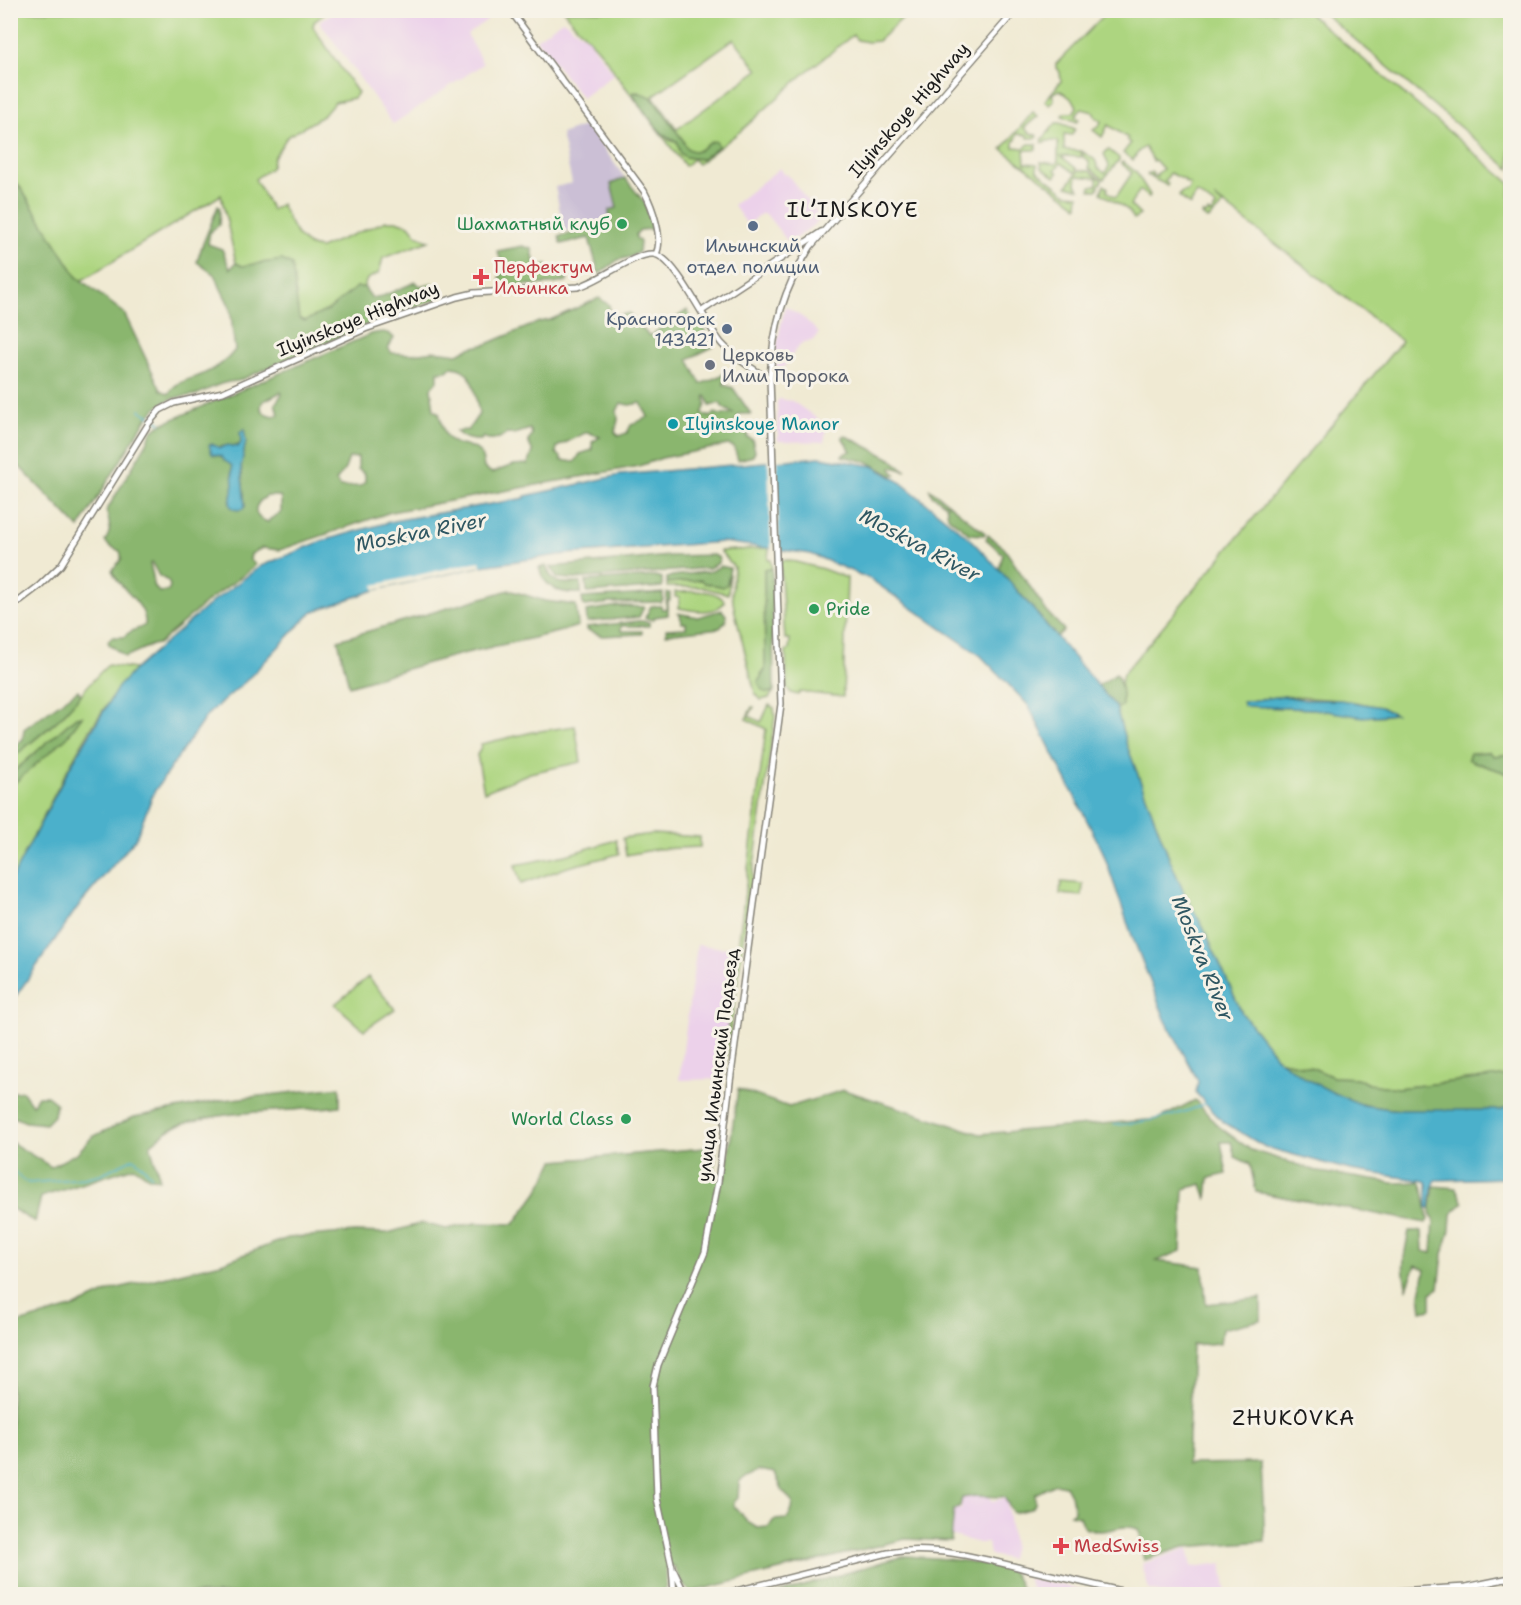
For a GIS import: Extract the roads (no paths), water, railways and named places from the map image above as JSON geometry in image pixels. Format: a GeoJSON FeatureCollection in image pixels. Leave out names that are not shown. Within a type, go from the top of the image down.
{"type":"FeatureCollection","features":[{"type":"Feature","properties":{"kind":"main road"},"geometry":{"type":"LineString","coordinates":[[510,10],[644,191],[652,207],[658,237],[657,255],[666,261],[726,349],[765,377],[770,378]]}},
{"type":"Feature","properties":{"kind":"main road","name":"Ilyinskoye Highway"},"geometry":{"type":"LineString","coordinates":[[772,449],[770,378],[774,334],[782,304],[803,259],[825,230],[1016,10]]}},
{"type":"Feature","properties":{"kind":"main road","name":"Ilyinskoye Highway"},"geometry":{"type":"LineString","coordinates":[[702,311],[825,230]]}},
{"type":"Feature","properties":{"kind":"main road","name":"Ilyinskoye Highway"},"geometry":{"type":"LineString","coordinates":[[10,608],[56,571],[77,542],[149,423],[160,410],[167,406],[223,392],[365,329],[457,297],[474,293],[578,287],[591,283],[641,256],[657,255]]}},
{"type":"Feature","properties":{"kind":"main road","name":"улица Ильинский Подъезд"},"geometry":{"type":"LineString","coordinates":[[674,1594],[672,1567],[657,1498],[653,1386],[658,1365],[705,1252],[718,1182],[781,704],[772,449]]}},
{"type":"Feature","properties":{"kind":"main road"},"geometry":{"type":"LineString","coordinates":[[724,1594],[908,1550],[940,1552],[985,1560],[1134,1594]]}},
{"type":"Feature","properties":{"kind":"main road","name":"улица Ильинский Подъезд"},"geometry":{"type":"LineString","coordinates":[[672,1567],[686,1594]]}},
{"type":"Feature","properties":{"kind":"main road"},"geometry":{"type":"LineString","coordinates":[[1345,1594],[1466,1587],[1510,1578]]}},
{"type":"Feature","properties":{"kind":"main road"},"geometry":{"type":"LineString","coordinates":[[674,1594],[678,1592],[686,1594]]}},
{"type":"Feature","properties":{"kind":"water"},"geometry":{"type":"Polygon","coordinates":[[[244,429],[246,441],[241,467],[245,506],[237,510],[230,504],[233,485],[232,466],[221,456],[212,454],[209,445],[220,448],[228,445],[237,447],[241,443],[240,433],[244,429]]]}},
{"type":"Feature","properties":{"kind":"water","name":"Moskva River"},"geometry":{"type":"Polygon","coordinates":[[[820,457],[873,466],[899,481],[968,537],[999,569],[1116,707],[1126,743],[1185,895],[1203,927],[1242,1013],[1279,1060],[1307,1079],[1363,1105],[1397,1110],[1500,1110],[1510,1106],[1510,1178],[1436,1180],[1432,1188],[1430,1209],[1427,1209],[1425,1181],[1350,1170],[1265,1147],[1223,1122],[1196,1093],[1198,1081],[1165,1019],[1131,933],[1103,852],[1028,705],[981,656],[870,579],[811,554],[723,542],[567,554],[482,566],[375,590],[312,612],[246,681],[207,715],[154,792],[136,838],[77,908],[11,1003],[11,880],[70,767],[118,687],[135,669],[212,602],[261,566],[322,541],[393,521],[525,498],[525,496],[620,475],[820,457]]]}},
{"type":"Feature","properties":{"kind":"water"},"geometry":{"type":"Polygon","coordinates":[[[1283,696],[1306,700],[1341,700],[1381,707],[1395,714],[1363,717],[1313,709],[1244,706],[1242,702],[1283,696]]]}},
{"type":"Feature","properties":{"kind":"waterway"},"geometry":{"type":"LineString","coordinates":[[140,410],[150,416]]}},
{"type":"Feature","properties":{"kind":"waterway"},"geometry":{"type":"LineString","coordinates":[[155,419],[161,423]]}},
{"type":"Feature","properties":{"kind":"waterway"},"geometry":{"type":"LineString","coordinates":[[1114,1125],[1161,1118],[1206,1103]]}},
{"type":"Feature","properties":{"kind":"waterway"},"geometry":{"type":"LineString","coordinates":[[10,1168],[29,1183],[84,1178],[101,1174],[134,1158],[152,1176]]}},
{"type":"Feature","properties":{"kind":"place","name":"Шахматный клуб"},"geometry":{"type":"Point","coordinates":[622,224]}},
{"type":"Feature","properties":{"kind":"place","name":"Ильинский отдел полиции"},"geometry":{"type":"Point","coordinates":[753,226]}},
{"type":"Feature","properties":{"kind":"place","name":"Перфектум Ильинка"},"geometry":{"type":"Point","coordinates":[481,277]}},
{"type":"Feature","properties":{"kind":"place","name":"Красногорск 143421"},"geometry":{"type":"Point","coordinates":[727,329]}},
{"type":"Feature","properties":{"kind":"place","name":"Церковь Илии Пророка"},"geometry":{"type":"Point","coordinates":[710,365]}},
{"type":"Feature","properties":{"kind":"place","name":"Ilyinskoye Manor"},"geometry":{"type":"Point","coordinates":[673,424]}},
{"type":"Feature","properties":{"kind":"place","name":"Pride"},"geometry":{"type":"Point","coordinates":[814,609]}},
{"type":"Feature","properties":{"kind":"place","name":"World Class"},"geometry":{"type":"Point","coordinates":[626,1119]}},
{"type":"Feature","properties":{"kind":"place","name":"MedSwiss"},"geometry":{"type":"Point","coordinates":[1061,1546]}},
{"type":"Feature","properties":{"kind":"district","name":"IL’INSKOYE"},"geometry":{"type":"Point","coordinates":[853,210]}},
{"type":"Feature","properties":{"kind":"district","name":"ZHUKOVKA"},"geometry":{"type":"Point","coordinates":[1294,1418]}}]}
